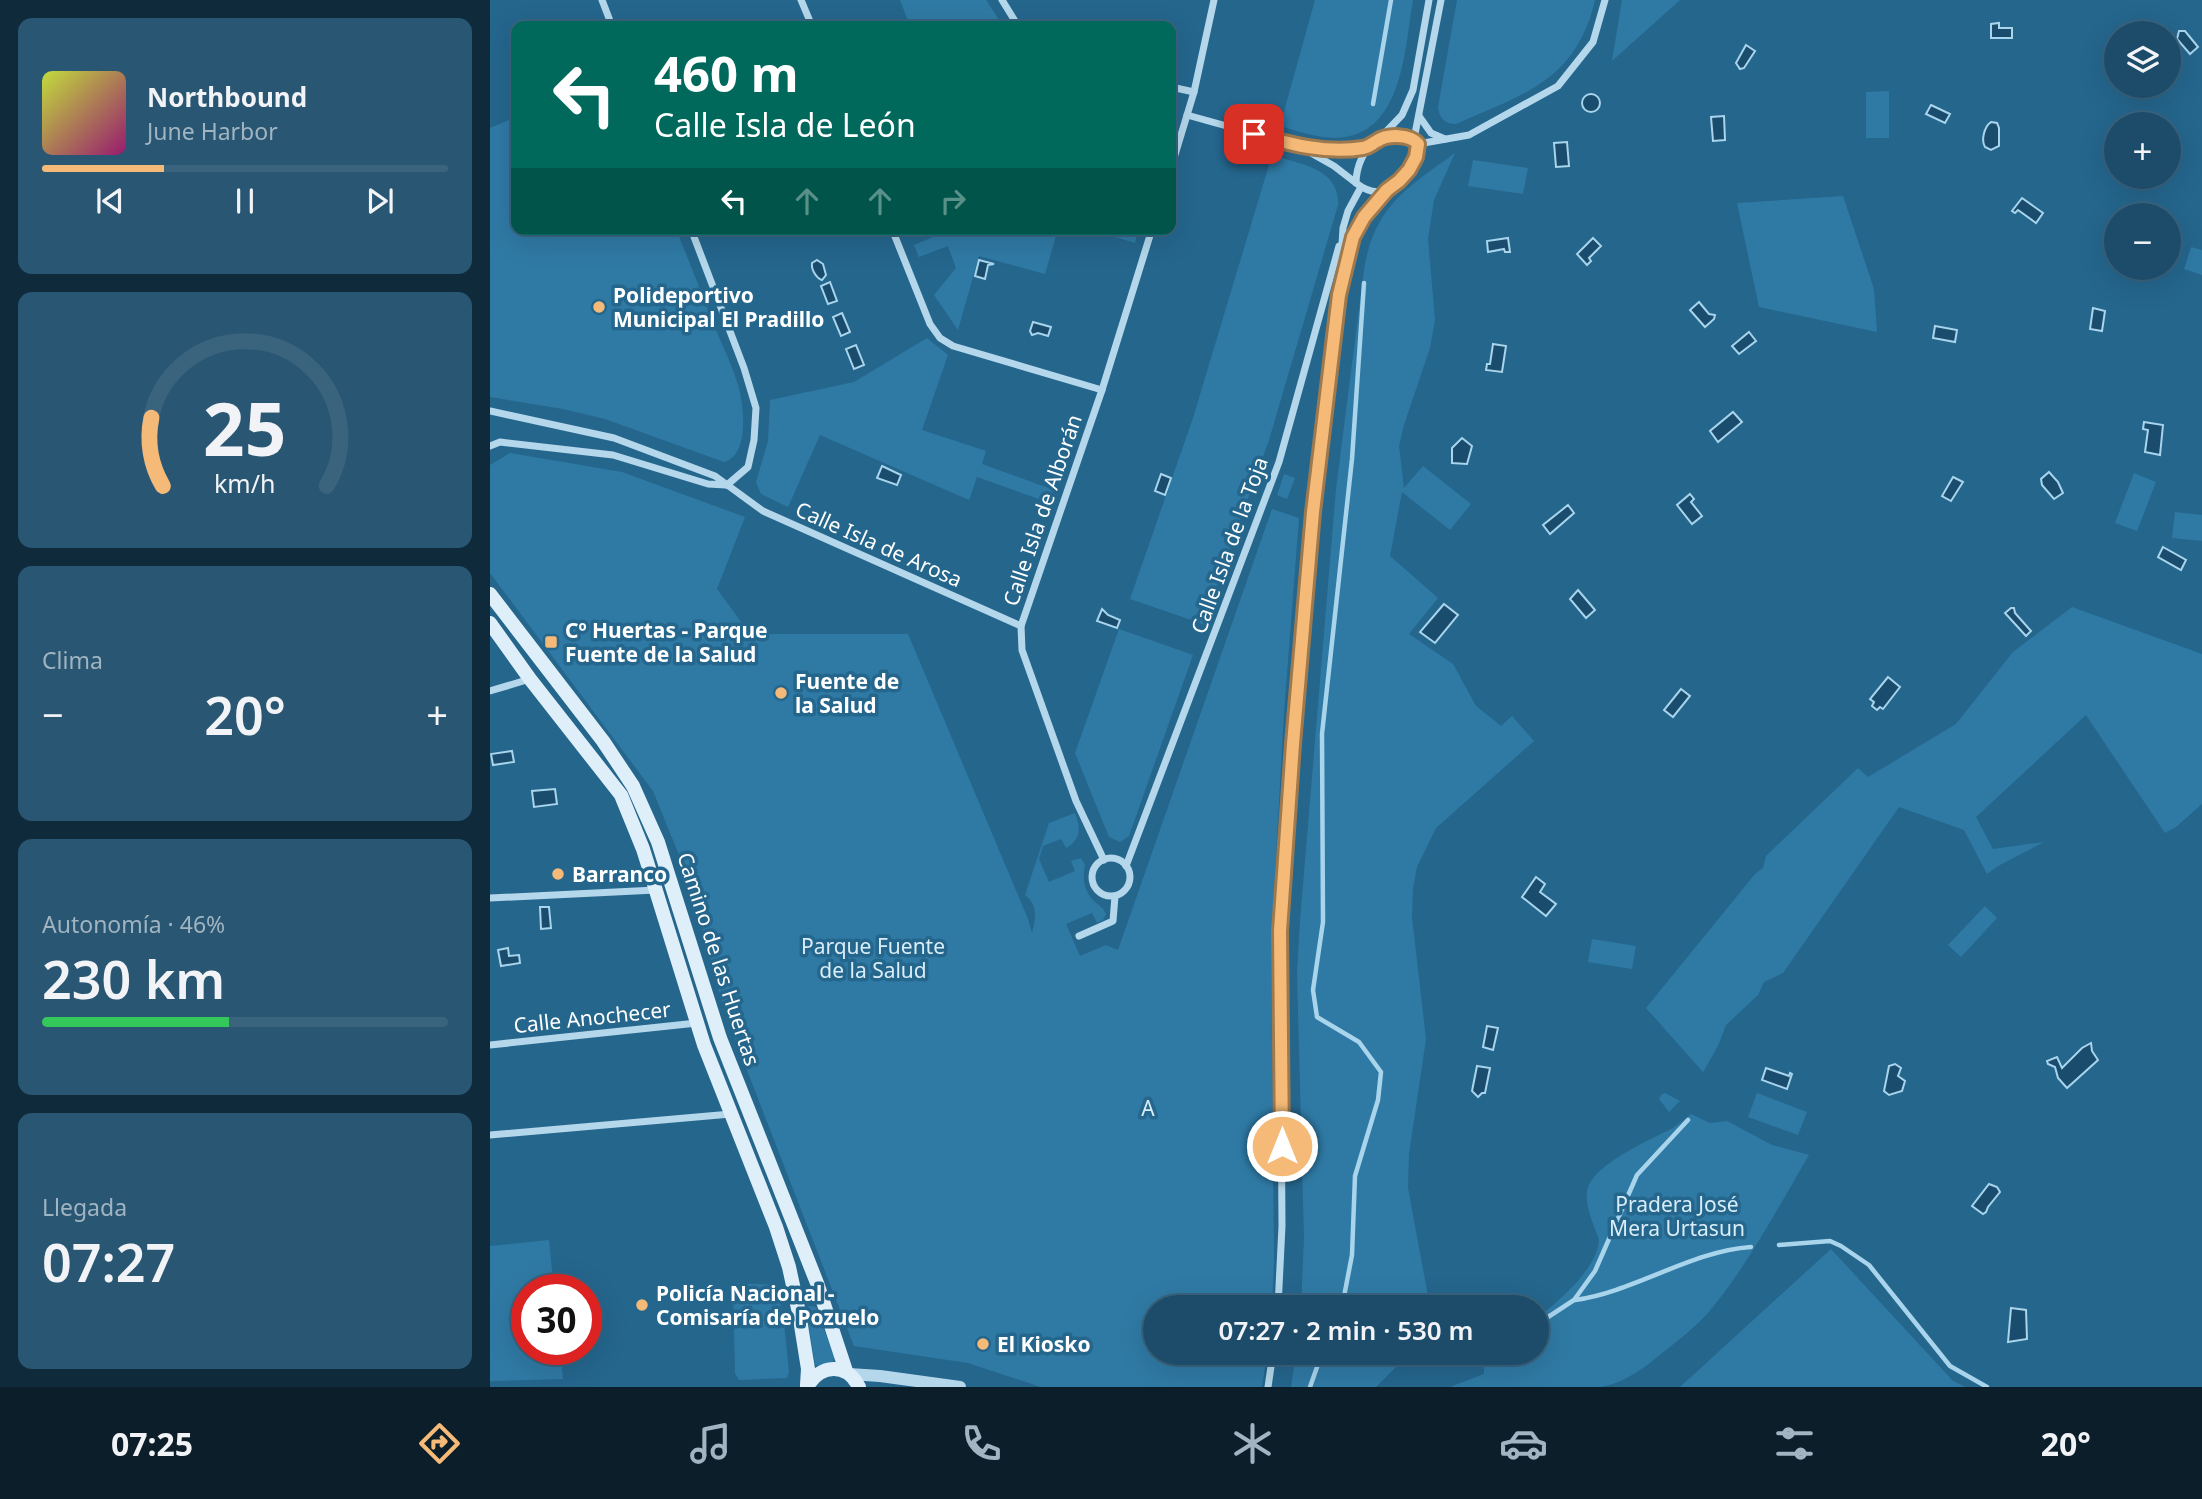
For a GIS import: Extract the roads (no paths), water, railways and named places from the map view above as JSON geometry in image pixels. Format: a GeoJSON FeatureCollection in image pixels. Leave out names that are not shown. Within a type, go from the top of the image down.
{"type":"FeatureCollection","features":[{"type":"Feature","properties":{"kind":"main road","name":"Camino de las Huertas"},"geometry":{"type":"LineString","coordinates":[[490,594],[603,741],[633,786],[658,842],[720,1038],[817,1283],[848,1373],[859,1387]]}},
{"type":"Feature","properties":{"kind":"main road","name":"Camino de las Huertas"},"geometry":{"type":"LineString","coordinates":[[490,623],[530,679],[621,794],[643,849],[697,1023],[789,1267],[808,1369],[807,1386]]}},
{"type":"Feature","properties":{"kind":"main road"},"geometry":{"type":"LineString","coordinates":[[807,1386],[814,1376],[824,1370],[835,1368],[848,1373]]}},
{"type":"Feature","properties":{"kind":"street"},"geometry":{"type":"LineString","coordinates":[[602,0],[610,21]]}},
{"type":"Feature","properties":{"kind":"street"},"geometry":{"type":"LineString","coordinates":[[801,0],[809,21]]}},
{"type":"Feature","properties":{"kind":"street"},"geometry":{"type":"LineString","coordinates":[[1002,0],[1014,21]]}},
{"type":"Feature","properties":{"kind":"street"},"geometry":{"type":"LineString","coordinates":[[1176,151],[1194,92],[1214,0]]}},
{"type":"Feature","properties":{"kind":"street"},"geometry":{"type":"LineString","coordinates":[[1279,1295],[1283,1226],[1280,931],[1313,512],[1339,295],[1343,229],[1359,185],[1356,171],[1371,146],[1402,115],[1413,90],[1429,0]]}},
{"type":"Feature","properties":{"kind":"street"},"geometry":{"type":"LineString","coordinates":[[1339,295],[1353,237],[1364,217],[1409,170],[1416,157],[1419,116],[1441,0]]}},
{"type":"Feature","properties":{"kind":"street"},"geometry":{"type":"LineString","coordinates":[[1379,139],[1403,136],[1416,141],[1446,140],[1469,135],[1558,86],[1593,42],[1605,0]]}},
{"type":"Feature","properties":{"kind":"street"},"geometry":{"type":"LineString","coordinates":[[1176,88],[1194,92]]}},
{"type":"Feature","properties":{"kind":"street"},"geometry":{"type":"LineString","coordinates":[[1187,115],[1298,146],[1343,151],[1371,146]]}},
{"type":"Feature","properties":{"kind":"street"},"geometry":{"type":"LineString","coordinates":[[1419,116],[1431,133],[1446,140]]}},
{"type":"Feature","properties":{"kind":"street"},"geometry":{"type":"LineString","coordinates":[[1298,146],[1334,166],[1359,185],[1379,193],[1387,190]]}},
{"type":"Feature","properties":{"kind":"street","name":"Calle Isla de la Toja"},"geometry":{"type":"LineString","coordinates":[[1126,866],[1279,462],[1343,229]]}},
{"type":"Feature","properties":{"kind":"street"},"geometry":{"type":"LineString","coordinates":[[693,235],[744,368],[756,408],[754,440],[748,467],[727,485]]}},
{"type":"Feature","properties":{"kind":"street"},"geometry":{"type":"LineString","coordinates":[[894,235],[930,324],[940,338],[953,346],[1102,390]]}},
{"type":"Feature","properties":{"kind":"street","name":"Calle Isla de Alborán"},"geometry":{"type":"LineString","coordinates":[[1104,860],[1076,801],[1022,650],[1021,626],[1102,390],[1150,235]]}},
{"type":"Feature","properties":{"kind":"street","name":"Calle Isla de Arosa"},"geometry":{"type":"LineString","coordinates":[[490,411],[614,438],[715,476],[763,511],[1021,626]]}},
{"type":"Feature","properties":{"kind":"street","name":"Calle Isla de Arosa"},"geometry":{"type":"LineString","coordinates":[[490,446],[500,442],[613,455],[708,484],[727,485]]}},
{"type":"Feature","properties":{"kind":"street"},"geometry":{"type":"LineString","coordinates":[[490,691],[530,679]]}},
{"type":"Feature","properties":{"kind":"street"},"geometry":{"type":"LineString","coordinates":[[1116,859],[1126,866],[1130,878],[1125,889],[1115,896],[1098,891],[1092,880],[1094,868],[1104,860],[1116,859]]}},
{"type":"Feature","properties":{"kind":"street"},"geometry":{"type":"LineString","coordinates":[[490,898],[656,890]]}},
{"type":"Feature","properties":{"kind":"street"},"geometry":{"type":"LineString","coordinates":[[1079,936],[1113,921],[1115,896]]}},
{"type":"Feature","properties":{"kind":"street","name":"Calle Anochecer"},"geometry":{"type":"LineString","coordinates":[[490,1045],[697,1023]]}},
{"type":"Feature","properties":{"kind":"street"},"geometry":{"type":"LineString","coordinates":[[490,1135],[731,1114]]}},
{"type":"Feature","properties":{"kind":"street"},"geometry":{"type":"LineString","coordinates":[[1268,1387],[1271,1365]]}},
{"type":"Feature","properties":{"kind":"street"},"geometry":{"type":"LineString","coordinates":[[848,1373],[960,1387]]}},
{"type":"Feature","properties":{"kind":"waterway"},"geometry":{"type":"LineString","coordinates":[[1373,104],[1391,0]]}},
{"type":"Feature","properties":{"kind":"waterway"},"geometry":{"type":"LineString","coordinates":[[1344,1295],[1352,1255],[1355,1176],[1378,1100],[1381,1072],[1359,1042],[1317,1017],[1313,990],[1323,922],[1322,734],[1352,459],[1364,283]]}},
{"type":"Feature","properties":{"kind":"waterway"},"geometry":{"type":"LineString","coordinates":[[1549,1316],[1574,1300],[1595,1271],[1637,1175],[1688,1120]]}},
{"type":"Feature","properties":{"kind":"waterway"},"geometry":{"type":"LineString","coordinates":[[1779,1245],[1830,1241],[1869,1265],[1950,1366],[1987,1387]]}},
{"type":"Feature","properties":{"kind":"waterway"},"geometry":{"type":"LineString","coordinates":[[1575,1300],[1619,1289],[1706,1256],[1751,1247]]}},
{"type":"Feature","properties":{"kind":"waterway"},"geometry":{"type":"LineString","coordinates":[[1310,1387],[1318,1365]]}},
{"type":"Feature","properties":{"kind":"place","name":"Polideportivo Municipal El Pradillo"},"geometry":{"type":"Point","coordinates":[599,307]}},
{"type":"Feature","properties":{"kind":"place","name":"Cº Huertas - Parque Fuente de la Salud"},"geometry":{"type":"Point","coordinates":[551,642]}},
{"type":"Feature","properties":{"kind":"place","name":"Fuente de la Salud"},"geometry":{"type":"Point","coordinates":[781,693]}},
{"type":"Feature","properties":{"kind":"place","name":"Barranco"},"geometry":{"type":"Point","coordinates":[558,874]}},
{"type":"Feature","properties":{"kind":"place","name":"Policía Nacional - Comisaría de Pozuelo"},"geometry":{"type":"Point","coordinates":[642,1305]}},
{"type":"Feature","properties":{"kind":"place","name":"El Kiosko"},"geometry":{"type":"Point","coordinates":[983,1344]}},
{"type":"Feature","properties":{"kind":"park label","name":"Parque Fuente de la Salud"},"geometry":{"type":"Point","coordinates":[873,958]}},
{"type":"Feature","properties":{"kind":"park label","name":"A"},"geometry":{"type":"Point","coordinates":[1148,1108]}},
{"type":"Feature","properties":{"kind":"park label","name":"Pradera José Mera Urtasun"},"geometry":{"type":"Point","coordinates":[1677,1216]}}]}
